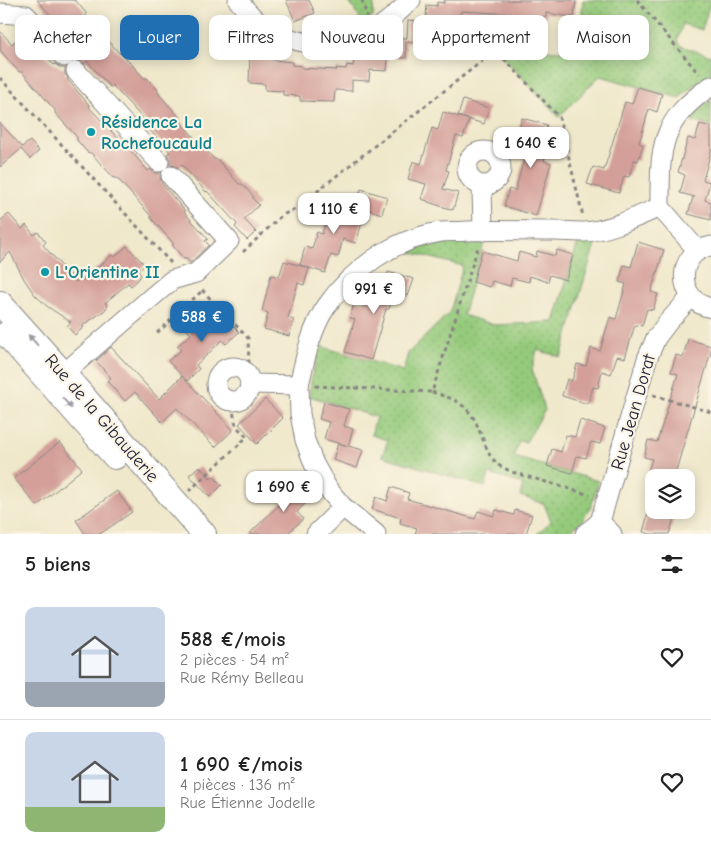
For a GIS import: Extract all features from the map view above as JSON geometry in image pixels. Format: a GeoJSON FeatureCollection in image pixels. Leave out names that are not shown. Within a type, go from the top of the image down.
{"type":"FeatureCollection","features":[{"type":"Feature","properties":{"kind":"street"},"geometry":{"type":"LineString","coordinates":[[238,0],[247,12],[264,27],[289,39],[312,44],[332,44],[354,40],[372,32],[393,18],[411,0]]}},
{"type":"Feature","properties":{"kind":"street"},"geometry":{"type":"LineString","coordinates":[[0,13],[26,15]]}},
{"type":"Feature","properties":{"kind":"street"},"geometry":{"type":"LineString","coordinates":[[57,379],[172,280],[196,273],[229,241],[76,71]]}},
{"type":"Feature","properties":{"kind":"street"},"geometry":{"type":"LineString","coordinates":[[711,86],[685,107],[674,121],[666,135],[660,162],[660,207],[705,249],[689,260],[684,273],[685,286],[691,297],[699,304],[711,308]]}},
{"type":"Feature","properties":{"kind":"street"},"geometry":{"type":"LineString","coordinates":[[482,186],[483,231]]}},
{"type":"Feature","properties":{"kind":"street"},"geometry":{"type":"LineString","coordinates":[[376,534],[343,507],[328,489],[314,464],[305,440],[300,414],[299,385],[305,357],[314,331],[326,308],[341,288],[361,268],[388,250],[414,239],[441,232],[585,232],[615,225],[660,207]]}},
{"type":"Feature","properties":{"kind":"street","name":"Rue Jean Dorat"},"geometry":{"type":"LineString","coordinates":[[606,528],[607,500],[647,358],[656,338],[691,297]]}},
{"type":"Feature","properties":{"kind":"street","name":"Rue de la Gibauderie"},"geometry":{"type":"LineString","coordinates":[[0,303],[57,379],[184,534]]}},
{"type":"Feature","properties":{"kind":"street","name":"Rue de la Gibauderie"},"geometry":{"type":"LineString","coordinates":[[0,327],[57,379],[177,503],[204,534]]}},
{"type":"Feature","properties":{"kind":"street"},"geometry":{"type":"LineString","coordinates":[[232,367],[242,370],[248,379],[246,395],[232,401],[221,397],[216,387],[216,381],[221,372],[232,367]]}},
{"type":"Feature","properties":{"kind":"street"},"geometry":{"type":"LineString","coordinates":[[248,379],[299,385]]}},
{"type":"Feature","properties":{"kind":"street"},"geometry":{"type":"LineString","coordinates":[[316,534],[343,507]]}},
{"type":"Feature","properties":{"kind":"street"},"geometry":{"type":"LineString","coordinates":[[585,534],[606,528]]}},
{"type":"Feature","properties":{"kind":"path"},"geometry":{"type":"LineString","coordinates":[[637,0],[711,86]]}},
{"type":"Feature","properties":{"kind":"path"},"geometry":{"type":"LineString","coordinates":[[238,256],[282,215],[292,211],[496,50],[559,117],[585,232]]}},
{"type":"Feature","properties":{"kind":"path"},"geometry":{"type":"LineString","coordinates":[[0,78],[185,276]]}},
{"type":"Feature","properties":{"kind":"path"},"geometry":{"type":"LineString","coordinates":[[432,392],[483,231]]}},
{"type":"Feature","properties":{"kind":"path"},"geometry":{"type":"LineString","coordinates":[[157,333],[209,284]]}},
{"type":"Feature","properties":{"kind":"path"},"geometry":{"type":"LineString","coordinates":[[202,290],[248,338],[248,379]]}},
{"type":"Feature","properties":{"kind":"path"},"geometry":{"type":"LineString","coordinates":[[299,385],[432,392],[453,399],[466,408],[475,420],[489,454],[498,465],[512,472],[607,500]]}},
{"type":"Feature","properties":{"kind":"path"},"geometry":{"type":"LineString","coordinates":[[638,390],[711,412]]}},
{"type":"Feature","properties":{"kind":"path"},"geometry":{"type":"LineString","coordinates":[[177,503],[246,437],[236,426],[232,401]]}},
{"type":"Feature","properties":{"kind":"green space"},"geometry":{"type":"Polygon","coordinates":[[[348,0],[374,0],[373,15],[358,15],[348,0]]]}},
{"type":"Feature","properties":{"kind":"green space"},"geometry":{"type":"Polygon","coordinates":[[[583,0],[711,0],[702,30],[683,24],[677,41],[681,46],[711,56],[711,75],[694,85],[679,98],[600,76],[559,117],[505,60],[548,60],[548,50],[558,51],[558,60],[649,60],[649,15],[582,15],[583,0]]]}},
{"type":"Feature","properties":{"kind":"green space"},"geometry":{"type":"Polygon","coordinates":[[[711,100],[711,126],[688,120],[711,100]]]}},
{"type":"Feature","properties":{"kind":"green space"},"geometry":{"type":"Polygon","coordinates":[[[596,241],[561,357],[537,350],[532,369],[545,410],[526,442],[519,441],[514,457],[599,481],[591,507],[581,522],[566,534],[537,534],[551,521],[544,504],[520,496],[523,484],[489,474],[485,487],[382,456],[388,440],[371,435],[376,417],[309,396],[312,375],[320,346],[403,371],[408,353],[450,312],[463,266],[409,252],[427,246],[452,242],[484,243],[463,315],[495,325],[554,322],[578,242],[596,241]]]}},
{"type":"Feature","properties":{"kind":"building"},"geometry":{"type":"Polygon","coordinates":[[[37,0],[76,1],[86,13],[86,15],[50,15],[37,0]]]}},
{"type":"Feature","properties":{"kind":"building"},"geometry":{"type":"Polygon","coordinates":[[[286,0],[309,0],[315,13],[302,15],[302,18],[295,21],[286,0]]]}},
{"type":"Feature","properties":{"kind":"building"},"geometry":{"type":"Polygon","coordinates":[[[444,0],[576,0],[574,15],[546,13],[546,15],[512,15],[461,11],[461,15],[426,15],[427,5],[437,6],[437,2],[444,3],[444,0]]]}},
{"type":"Feature","properties":{"kind":"building"},"geometry":{"type":"Polygon","coordinates":[[[408,20],[413,20],[413,42],[406,42],[406,58],[403,58],[403,38],[407,38],[408,20]]]}},
{"type":"Feature","properties":{"kind":"building"},"geometry":{"type":"Polygon","coordinates":[[[0,31],[12,44],[15,41],[15,60],[49,60],[54,65],[65,68],[67,79],[89,107],[148,171],[150,169],[155,173],[160,173],[162,184],[208,239],[205,241],[209,245],[190,263],[187,259],[184,259],[151,216],[117,178],[114,178],[91,153],[87,152],[77,140],[77,137],[55,113],[55,110],[0,50],[0,31]]]}},
{"type":"Feature","properties":{"kind":"building"},"geometry":{"type":"Polygon","coordinates":[[[110,43],[120,54],[120,60],[128,60],[144,78],[147,78],[180,118],[183,125],[214,159],[218,160],[239,184],[242,184],[253,196],[253,199],[259,205],[244,219],[256,232],[247,240],[235,227],[237,224],[182,165],[179,168],[170,165],[170,159],[167,154],[170,152],[146,126],[148,124],[112,85],[110,87],[87,61],[84,64],[80,60],[110,60],[110,43]]]}},
{"type":"Feature","properties":{"kind":"building"},"geometry":{"type":"Polygon","coordinates":[[[250,60],[292,62],[292,65],[302,66],[302,68],[337,70],[336,68],[346,69],[347,65],[353,66],[354,60],[388,60],[387,71],[370,70],[369,81],[352,80],[352,91],[335,90],[334,102],[300,101],[300,96],[283,95],[283,91],[265,90],[265,84],[249,83],[250,60]]]}},
{"type":"Feature","properties":{"kind":"building"},"geometry":{"type":"Polygon","coordinates":[[[638,87],[662,94],[657,112],[649,109],[639,143],[643,145],[638,161],[634,160],[629,177],[624,176],[619,193],[587,184],[593,167],[604,170],[625,102],[632,104],[638,87]]]}},
{"type":"Feature","properties":{"kind":"building"},"geometry":{"type":"Polygon","coordinates":[[[463,100],[489,108],[484,124],[458,116],[463,100]]]}},
{"type":"Feature","properties":{"kind":"building"},"geometry":{"type":"Polygon","coordinates":[[[443,112],[469,120],[463,138],[456,136],[446,170],[449,171],[443,189],[458,193],[453,210],[421,199],[426,184],[408,179],[413,161],[421,164],[432,128],[438,130],[443,112]]]}},
{"type":"Feature","properties":{"kind":"building"},"geometry":{"type":"Polygon","coordinates":[[[522,118],[547,125],[543,142],[549,144],[544,161],[551,163],[536,216],[504,206],[509,189],[515,191],[525,156],[519,154],[525,136],[517,134],[522,118]]]}},
{"type":"Feature","properties":{"kind":"building"},"geometry":{"type":"Polygon","coordinates":[[[0,123],[22,147],[30,141],[39,151],[30,159],[21,149],[0,167],[0,123]]]}},
{"type":"Feature","properties":{"kind":"building"},"geometry":{"type":"Polygon","coordinates":[[[700,124],[711,127],[711,151],[703,180],[710,182],[705,200],[711,202],[711,220],[688,214],[693,197],[695,197],[680,193],[685,175],[678,172],[688,138],[695,140],[700,124]]]}},
{"type":"Feature","properties":{"kind":"building"},"geometry":{"type":"Polygon","coordinates":[[[361,189],[387,197],[382,214],[357,206],[361,189]]]}},
{"type":"Feature","properties":{"kind":"building"},"geometry":{"type":"Polygon","coordinates":[[[333,199],[366,209],[356,243],[343,239],[338,257],[331,255],[325,273],[300,265],[305,247],[312,249],[317,232],[322,234],[333,199]]]}},
{"type":"Feature","properties":{"kind":"building","name":"L'Orientine II"},"geometry":{"type":"Polygon","coordinates":[[[9,214],[22,229],[26,225],[34,235],[38,232],[46,242],[43,245],[76,282],[81,278],[83,280],[112,255],[114,257],[127,246],[145,265],[138,271],[141,275],[131,286],[128,283],[105,303],[108,306],[104,311],[82,326],[84,327],[75,335],[67,326],[71,322],[48,307],[34,294],[10,252],[0,262],[0,221],[9,214]]]}},
{"type":"Feature","properties":{"kind":"building"},"geometry":{"type":"Polygon","coordinates":[[[638,242],[664,250],[651,292],[658,294],[653,310],[647,309],[642,326],[635,325],[625,358],[617,356],[611,374],[602,371],[598,388],[593,387],[588,404],[562,396],[567,379],[572,381],[577,364],[586,366],[591,348],[600,351],[610,317],[616,319],[626,284],[619,282],[624,265],[631,267],[638,242]]]}},
{"type":"Feature","properties":{"kind":"building"},"geometry":{"type":"Polygon","coordinates":[[[557,250],[573,255],[566,280],[550,275],[548,282],[530,276],[529,282],[512,278],[510,286],[492,281],[490,287],[473,282],[482,251],[517,261],[519,252],[536,257],[537,251],[555,256],[557,250]]]}},
{"type":"Feature","properties":{"kind":"building"},"geometry":{"type":"Polygon","coordinates":[[[284,261],[309,268],[304,285],[298,283],[288,318],[294,320],[289,336],[264,329],[268,313],[262,311],[271,275],[279,277],[284,261]]]}},
{"type":"Feature","properties":{"kind":"building"},"geometry":{"type":"Polygon","coordinates":[[[388,272],[414,279],[408,296],[385,290],[394,293],[389,309],[386,309],[371,360],[345,352],[355,319],[350,318],[355,300],[364,303],[369,286],[383,290],[388,272]]]}},
{"type":"Feature","properties":{"kind":"building"},"geometry":{"type":"Polygon","coordinates":[[[216,310],[239,332],[226,344],[222,340],[196,365],[199,369],[187,381],[168,361],[181,350],[177,346],[191,334],[186,329],[199,317],[204,321],[216,310]]]}},
{"type":"Feature","properties":{"kind":"building"},"geometry":{"type":"Polygon","coordinates":[[[688,339],[711,346],[711,352],[677,469],[649,469],[652,459],[644,457],[648,440],[657,442],[678,374],[671,372],[676,355],[683,357],[688,339]]]}},
{"type":"Feature","properties":{"kind":"building"},"geometry":{"type":"Polygon","coordinates":[[[111,347],[159,399],[182,376],[233,430],[215,447],[177,408],[162,422],[135,392],[125,401],[107,381],[111,378],[96,361],[111,347]]]}},
{"type":"Feature","properties":{"kind":"building"},"geometry":{"type":"Polygon","coordinates":[[[265,399],[283,418],[257,444],[239,424],[265,399]]]}},
{"type":"Feature","properties":{"kind":"building"},"geometry":{"type":"Polygon","coordinates":[[[324,402],[349,409],[344,426],[353,429],[348,446],[324,439],[329,422],[319,419],[324,402]]]}},
{"type":"Feature","properties":{"kind":"building"},"geometry":{"type":"Polygon","coordinates":[[[580,420],[605,428],[600,444],[591,442],[586,458],[577,456],[572,473],[547,466],[552,449],[561,452],[566,435],[575,437],[580,420]]]}},
{"type":"Feature","properties":{"kind":"building"},"geometry":{"type":"Polygon","coordinates":[[[60,442],[82,469],[37,506],[14,478],[60,442]]]}},
{"type":"Feature","properties":{"kind":"building"},"geometry":{"type":"Polygon","coordinates":[[[338,443],[363,450],[357,468],[333,460],[338,443]]]}},
{"type":"Feature","properties":{"kind":"building"},"geometry":{"type":"Polygon","coordinates":[[[199,466],[211,479],[213,476],[222,485],[210,497],[189,475],[199,466]]]}},
{"type":"Feature","properties":{"kind":"building"},"geometry":{"type":"Polygon","coordinates":[[[292,480],[310,499],[297,512],[303,519],[287,534],[249,534],[285,499],[279,493],[292,480]]]}},
{"type":"Feature","properties":{"kind":"building"},"geometry":{"type":"Polygon","coordinates":[[[391,487],[409,493],[407,499],[475,519],[478,511],[494,516],[496,510],[514,515],[515,510],[532,515],[526,534],[415,534],[417,528],[400,523],[401,518],[372,509],[376,497],[387,501],[391,487]]]}},
{"type":"Feature","properties":{"kind":"building"},"geometry":{"type":"Polygon","coordinates":[[[117,491],[132,512],[100,534],[85,534],[76,520],[117,491]]]}},
{"type":"Feature","properties":{"kind":"building"},"geometry":{"type":"Polygon","coordinates":[[[647,519],[674,519],[669,534],[643,532],[647,519]]]}},
{"type":"Feature","properties":{"kind":"place","name":"Résidence La Rochefoucauld"},"geometry":{"type":"Point","coordinates":[91,132]}},
{"type":"Feature","properties":{"kind":"place","name":"L'Orientine II"},"geometry":{"type":"Point","coordinates":[45,272]}}]}
